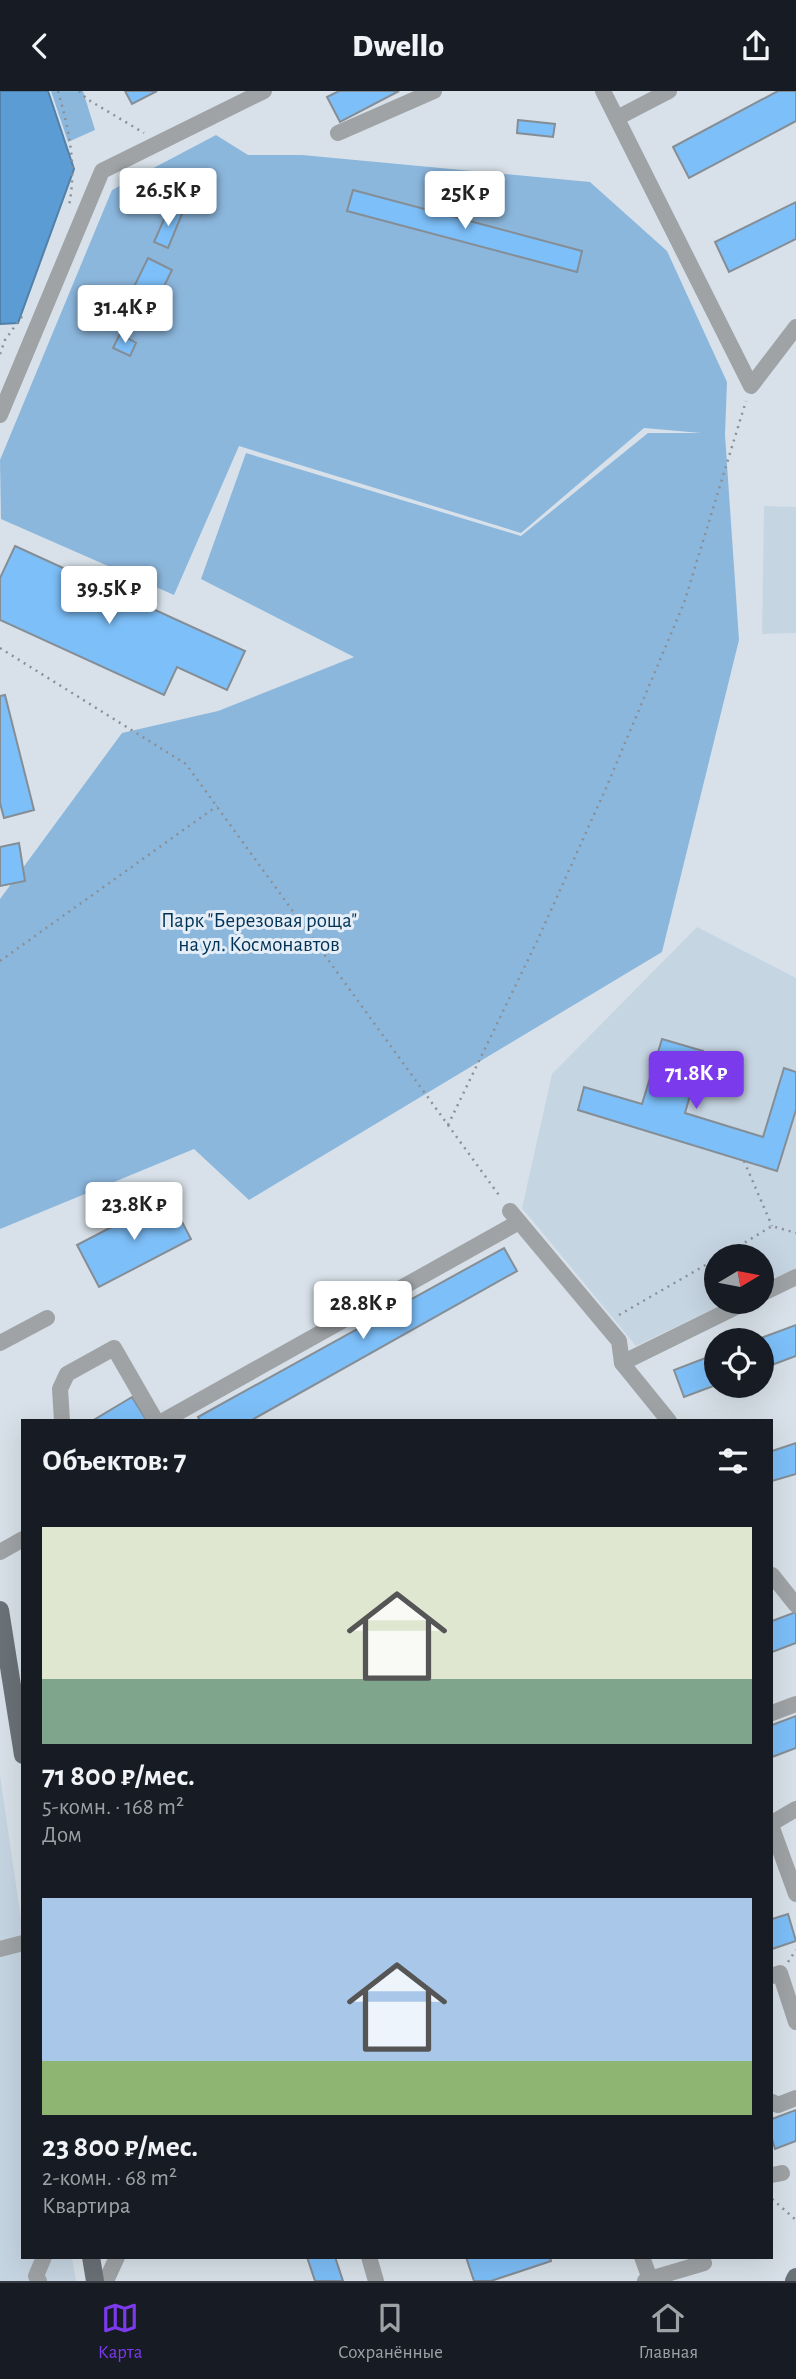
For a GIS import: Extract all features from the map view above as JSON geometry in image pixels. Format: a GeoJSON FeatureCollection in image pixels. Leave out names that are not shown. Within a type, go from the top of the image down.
{"type":"FeatureCollection","features":[{"type":"Feature","properties":{"kind":"main road"},"geometry":{"type":"LineString","coordinates":[[0,1609],[3,1650],[21,1744]]}},
{"type":"Feature","properties":{"kind":"main road"},"geometry":{"type":"LineString","coordinates":[[91,2259],[95,2281]]}},
{"type":"Feature","properties":{"kind":"street"},"geometry":{"type":"LineString","coordinates":[[0,415],[102,171],[264,91]]}},
{"type":"Feature","properties":{"kind":"street"},"geometry":{"type":"LineString","coordinates":[[338,133],[434,91]]}},
{"type":"Feature","properties":{"kind":"street"},"geometry":{"type":"LineString","coordinates":[[603,91],[751,386],[796,327]]}},
{"type":"Feature","properties":{"kind":"street"},"geometry":{"type":"LineString","coordinates":[[617,118],[669,91]]}},
{"type":"Feature","properties":{"kind":"street"},"geometry":{"type":"LineString","coordinates":[[166,1419],[515,1217],[619,1341],[622,1363],[667,1419]]}},
{"type":"Feature","properties":{"kind":"street"},"geometry":{"type":"LineString","coordinates":[[774,1288],[796,1277]]}},
{"type":"Feature","properties":{"kind":"street"},"geometry":{"type":"LineString","coordinates":[[622,1363],[722,1314]]}},
{"type":"Feature","properties":{"kind":"street"},"geometry":{"type":"LineString","coordinates":[[0,1343],[47,1318]]}},
{"type":"Feature","properties":{"kind":"street"},"geometry":{"type":"LineString","coordinates":[[62,1419],[60,1389],[67,1374],[114,1347],[155,1419]]}},
{"type":"Feature","properties":{"kind":"street"},"geometry":{"type":"LineString","coordinates":[[0,1552],[21,1540]]}},
{"type":"Feature","properties":{"kind":"street"},"geometry":{"type":"LineString","coordinates":[[773,1576],[796,1605]]}},
{"type":"Feature","properties":{"kind":"street"},"geometry":{"type":"LineString","coordinates":[[773,1713],[796,1704]]}},
{"type":"Feature","properties":{"kind":"street"},"geometry":{"type":"LineString","coordinates":[[773,1824],[796,1809]]}},
{"type":"Feature","properties":{"kind":"street"},"geometry":{"type":"LineString","coordinates":[[773,1828],[796,1894]]}},
{"type":"Feature","properties":{"kind":"street"},"geometry":{"type":"LineString","coordinates":[[0,1949],[21,1944]]}},
{"type":"Feature","properties":{"kind":"street"},"geometry":{"type":"LineString","coordinates":[[773,1976],[780,1973],[796,2022]]}},
{"type":"Feature","properties":{"kind":"street"},"geometry":{"type":"LineString","coordinates":[[773,2102],[778,2105],[796,2098]]}},
{"type":"Feature","properties":{"kind":"street"},"geometry":{"type":"LineString","coordinates":[[39,2281],[36,2276],[43,2259]]}},
{"type":"Feature","properties":{"kind":"street"},"geometry":{"type":"LineString","coordinates":[[106,2281],[116,2259]]}},
{"type":"Feature","properties":{"kind":"street"},"geometry":{"type":"LineString","coordinates":[[370,2259],[376,2281]]}},
{"type":"Feature","properties":{"kind":"street"},"geometry":{"type":"LineString","coordinates":[[642,2259],[647,2280],[704,2263]]}},
{"type":"Feature","properties":{"kind":"path"},"geometry":{"type":"LineString","coordinates":[[58,91],[70,133],[73,185],[68,212]]}},
{"type":"Feature","properties":{"kind":"path"},"geometry":{"type":"LineString","coordinates":[[79,91],[87,99],[160,143]]}},
{"type":"Feature","properties":{"kind":"path"},"geometry":{"type":"LineString","coordinates":[[0,354],[5,340],[26,311]]}},
{"type":"Feature","properties":{"kind":"path"},"geometry":{"type":"LineString","coordinates":[[447,1125],[538,939],[606,789],[679,615],[751,386]]}},
{"type":"Feature","properties":{"kind":"path"},"geometry":{"type":"LineString","coordinates":[[0,648],[186,764],[515,1217]]}},
{"type":"Feature","properties":{"kind":"path"},"geometry":{"type":"LineString","coordinates":[[0,961],[217,806]]}},
{"type":"Feature","properties":{"kind":"path"},"geometry":{"type":"LineString","coordinates":[[744,1161],[772,1226]]}},
{"type":"Feature","properties":{"kind":"path"},"geometry":{"type":"LineString","coordinates":[[742,1244],[772,1226],[796,1233]]}},
{"type":"Feature","properties":{"kind":"path"},"geometry":{"type":"LineString","coordinates":[[605,1323],[704,1266]]}},
{"type":"Feature","properties":{"kind":"path"},"geometry":{"type":"LineString","coordinates":[[773,2200],[796,2220]]}},
{"type":"Feature","properties":{"kind":"shaded area"},"geometry":{"type":"Polygon","coordinates":[[[0,91],[48,91],[74,169],[18,323],[0,324],[0,91]]]}},
{"type":"Feature","properties":{"kind":"shaded area"},"geometry":{"type":"Polygon","coordinates":[[[764,506],[796,507],[796,633],[762,634],[764,506]]]}},
{"type":"Feature","properties":{"kind":"shaded area"},"geometry":{"type":"Polygon","coordinates":[[[697,927],[796,978],[796,1269],[774,1280],[774,1244],[704,1244],[704,1313],[636,1346],[522,1208],[552,1074],[697,927]]]}},
{"type":"Feature","properties":{"kind":"shaded area"},"geometry":{"type":"Polygon","coordinates":[[[0,1775],[21,1919],[21,2259],[72,2259],[76,2281],[0,2281],[0,1775]]]}},
{"type":"Feature","properties":{"kind":"green space"},"geometry":{"type":"Polygon","coordinates":[[[51,91],[83,91],[95,130],[68,142],[51,91]]]}},
{"type":"Feature","properties":{"kind":"green space","name":"Парк \"Березовая роща\" на ул. Космонавтов"},"geometry":{"type":"Polygon","coordinates":[[[216,135],[248,155],[302,155],[590,182],[667,251],[727,382],[725,435],[739,640],[662,952],[249,1200],[194,1149],[0,1229],[0,899],[122,733],[218,711],[354,657],[201,579],[246,453],[521,536],[648,433],[701,433],[644,428],[521,533],[239,446],[174,595],[1,519],[0,460],[112,190],[216,135]]]}},
{"type":"Feature","properties":{"kind":"building"},"geometry":{"type":"Polygon","coordinates":[[[125,91],[157,91],[132,104],[125,91]]]}},
{"type":"Feature","properties":{"kind":"building"},"geometry":{"type":"Polygon","coordinates":[[[339,91],[399,91],[340,122],[327,97],[339,91]]]}},
{"type":"Feature","properties":{"kind":"building"},"geometry":{"type":"Polygon","coordinates":[[[778,91],[796,91],[796,121],[689,178],[673,147],[778,91]]]}},
{"type":"Feature","properties":{"kind":"building"},"geometry":{"type":"Polygon","coordinates":[[[518,120],[555,124],[553,137],[517,133],[518,120]]]}},
{"type":"Feature","properties":{"kind":"building"},"geometry":{"type":"Polygon","coordinates":[[[353,190],[582,251],[577,272],[347,211],[353,190]]]}},
{"type":"Feature","properties":{"kind":"building"},"geometry":{"type":"Polygon","coordinates":[[[796,202],[796,239],[729,272],[715,242],[796,202]]]}},
{"type":"Feature","properties":{"kind":"building"},"geometry":{"type":"Polygon","coordinates":[[[169,208],[182,214],[168,248],[154,242],[169,208]]]}},
{"type":"Feature","properties":{"kind":"building"},"geometry":{"type":"Polygon","coordinates":[[[148,258],[172,270],[151,313],[127,301],[148,258]]]}},
{"type":"Feature","properties":{"kind":"building"},"geometry":{"type":"Polygon","coordinates":[[[120,334],[136,343],[130,356],[113,348],[120,334]]]}},
{"type":"Feature","properties":{"kind":"building"},"geometry":{"type":"Polygon","coordinates":[[[15,546],[245,651],[227,690],[177,667],[164,695],[0,620],[0,578],[15,546]]]}},
{"type":"Feature","properties":{"kind":"building"},"geometry":{"type":"Polygon","coordinates":[[[5,695],[34,810],[4,818],[0,803],[0,696],[5,695]]]}},
{"type":"Feature","properties":{"kind":"building"},"geometry":{"type":"Polygon","coordinates":[[[19,843],[25,881],[0,886],[0,847],[19,843]]]}},
{"type":"Feature","properties":{"kind":"building"},"geometry":{"type":"Polygon","coordinates":[[[662,1039],[703,1051],[685,1113],[763,1137],[784,1068],[796,1072],[796,1110],[777,1171],[578,1110],[584,1087],[642,1104],[662,1039]]]}},
{"type":"Feature","properties":{"kind":"building"},"geometry":{"type":"Polygon","coordinates":[[[169,1197],[191,1239],[99,1287],[77,1245],[169,1197]]]}},
{"type":"Feature","properties":{"kind":"building"},"geometry":{"type":"Polygon","coordinates":[[[504,1248],[517,1271],[254,1419],[198,1417],[504,1248]]]}},
{"type":"Feature","properties":{"kind":"building"},"geometry":{"type":"Polygon","coordinates":[[[796,1325],[796,1356],[774,1364],[774,1333],[796,1325]]]}},
{"type":"Feature","properties":{"kind":"building"},"geometry":{"type":"Polygon","coordinates":[[[704,1359],[704,1390],[684,1397],[674,1370],[704,1359]]]}},
{"type":"Feature","properties":{"kind":"building"},"geometry":{"type":"Polygon","coordinates":[[[132,1397],[146,1419],[95,1419],[132,1397]]]}},
{"type":"Feature","properties":{"kind":"building"},"geometry":{"type":"Polygon","coordinates":[[[796,1443],[796,1474],[773,1481],[773,1451],[796,1443]]]}},
{"type":"Feature","properties":{"kind":"building"},"geometry":{"type":"Polygon","coordinates":[[[796,1612],[796,1643],[773,1652],[773,1621],[796,1612]]]}},
{"type":"Feature","properties":{"kind":"building"},"geometry":{"type":"Polygon","coordinates":[[[796,1716],[796,1748],[773,1757],[773,1725],[796,1716]]]}},
{"type":"Feature","properties":{"kind":"building"},"geometry":{"type":"Polygon","coordinates":[[[788,1914],[796,1941],[773,1949],[773,1919],[788,1914]]]}},
{"type":"Feature","properties":{"kind":"building"},"geometry":{"type":"Polygon","coordinates":[[[796,2110],[796,2141],[775,2149],[773,2119],[796,2110]]]}},
{"type":"Feature","properties":{"kind":"building"},"geometry":{"type":"Polygon","coordinates":[[[308,2259],[336,2259],[343,2281],[315,2281],[308,2259]]]}},
{"type":"Feature","properties":{"kind":"building"},"geometry":{"type":"Polygon","coordinates":[[[467,2259],[550,2259],[491,2281],[474,2281],[467,2259]]]}}]}
